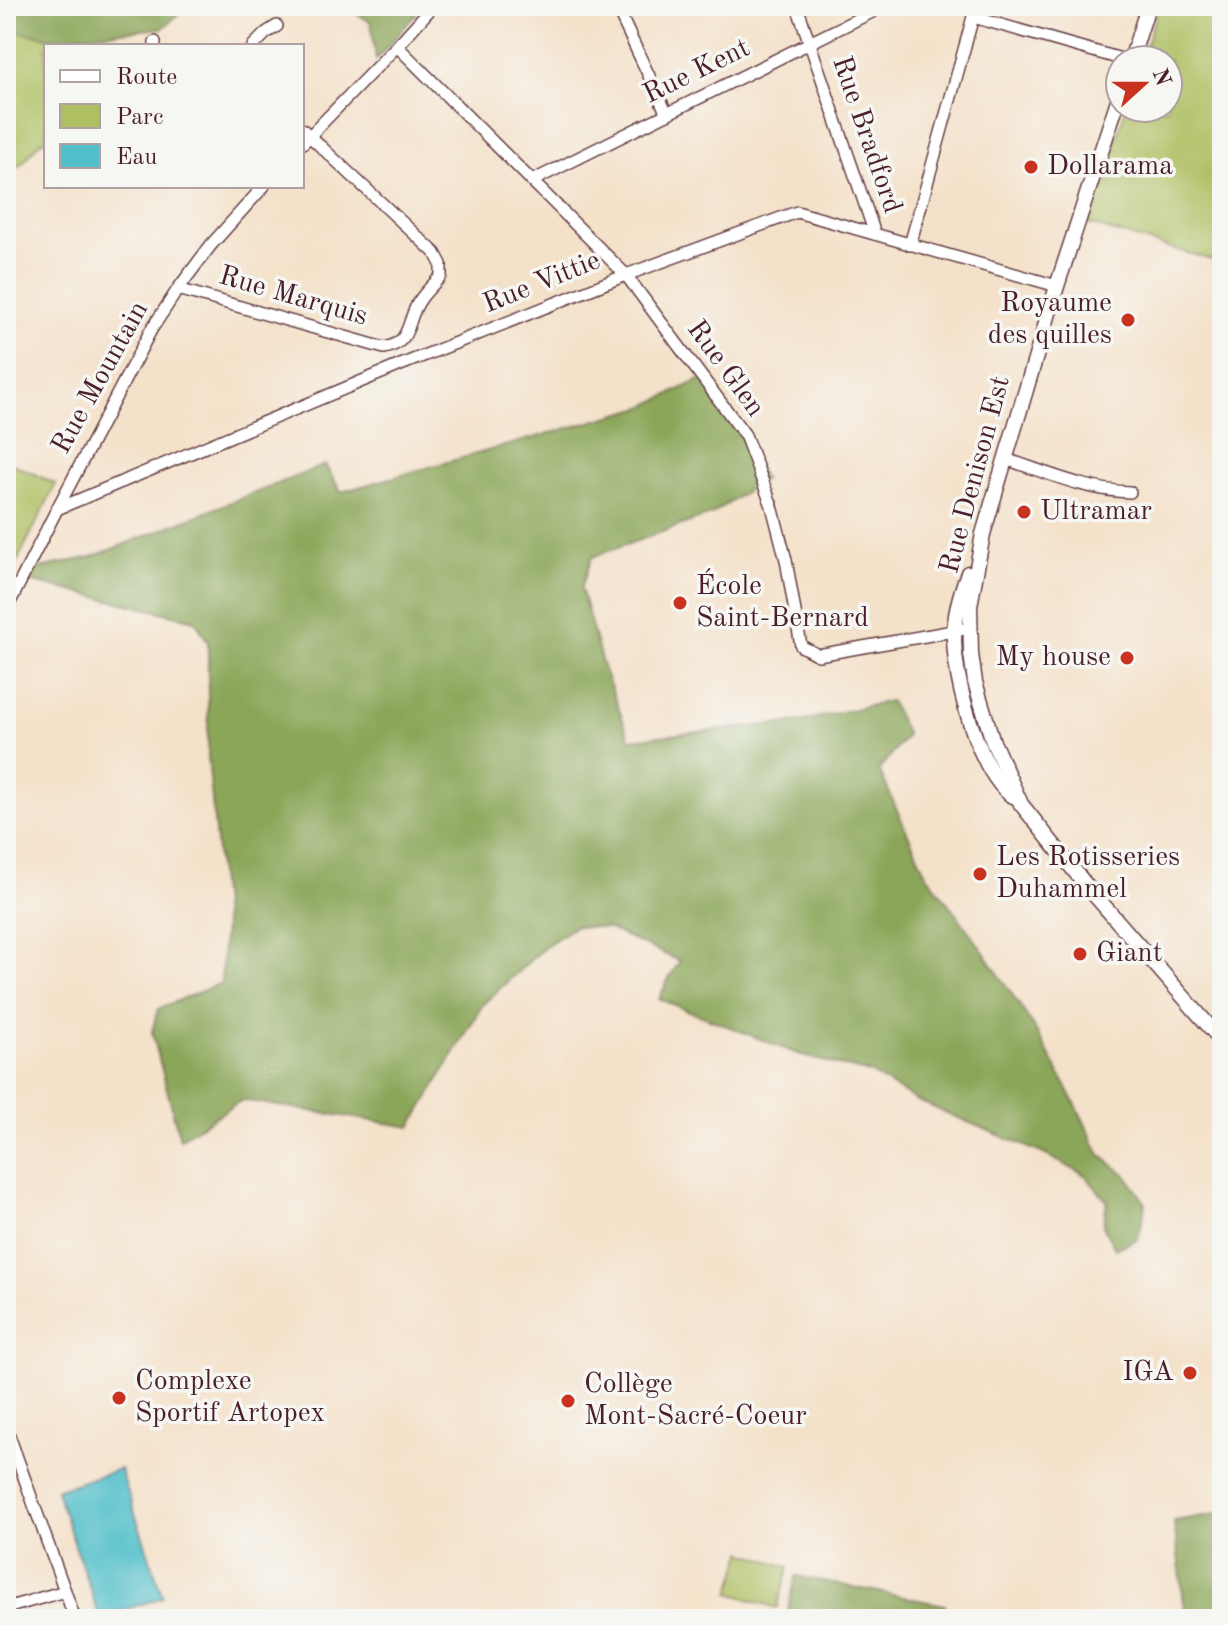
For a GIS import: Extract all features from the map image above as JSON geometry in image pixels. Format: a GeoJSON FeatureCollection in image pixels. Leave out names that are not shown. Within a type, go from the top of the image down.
{"type":"FeatureCollection","features":[{"type":"Feature","properties":{"kind":"main road"},"geometry":{"type":"LineString","coordinates":[[1134,44],[1148,6]]}},
{"type":"Feature","properties":{"kind":"main road","name":"Rue Denison Est"},"geometry":{"type":"LineString","coordinates":[[1110,124],[1057,286],[983,534],[972,586],[970,628],[975,682],[993,742],[1021,804],[1061,857],[1222,1041]]}},
{"type":"Feature","properties":{"kind":"main road"},"geometry":{"type":"LineString","coordinates":[[983,534],[961,592],[955,631],[958,679],[982,752],[999,783],[1021,804]]}},
{"type":"Feature","properties":{"kind":"street"},"geometry":{"type":"LineString","coordinates":[[304,137],[397,46],[433,6]]}},
{"type":"Feature","properties":{"kind":"street"},"geometry":{"type":"LineString","coordinates":[[616,6],[667,114]]}},
{"type":"Feature","properties":{"kind":"street","name":"Rue Bradford"},"geometry":{"type":"LineString","coordinates":[[797,6],[875,234]]}},
{"type":"Feature","properties":{"kind":"street","name":"Rue Kent"},"geometry":{"type":"LineString","coordinates":[[532,181],[884,6]]}},
{"type":"Feature","properties":{"kind":"street"},"geometry":{"type":"LineString","coordinates":[[910,245],[975,12],[1104,52]]}},
{"type":"Feature","properties":{"kind":"street"},"geometry":{"type":"LineString","coordinates":[[255,44],[277,26]]}},
{"type":"Feature","properties":{"kind":"street","name":"Rue Glen"},"geometry":{"type":"LineString","coordinates":[[397,46],[626,275],[745,435],[786,560],[801,646],[818,655],[970,628]]}},
{"type":"Feature","properties":{"kind":"street","name":"Rue Marquis"},"geometry":{"type":"LineString","coordinates":[[178,289],[384,348],[395,346],[405,336],[418,301],[441,276],[441,264],[435,253],[304,137]]}},
{"type":"Feature","properties":{"kind":"street","name":"Rue Mountain"},"geometry":{"type":"LineString","coordinates":[[6,610],[151,330],[211,245],[262,188]]}},
{"type":"Feature","properties":{"kind":"street","name":"Rue Vittie"},"geometry":{"type":"LineString","coordinates":[[57,509],[403,364],[626,275],[797,212],[1057,286]]}},
{"type":"Feature","properties":{"kind":"street"},"geometry":{"type":"LineString","coordinates":[[1005,459],[1090,487],[1130,492]]}},
{"type":"Feature","properties":{"kind":"street"},"geometry":{"type":"LineString","coordinates":[[6,1427],[75,1619]]}},
{"type":"Feature","properties":{"kind":"street"},"geometry":{"type":"LineString","coordinates":[[6,1608],[65,1591]]}},
{"type":"Feature","properties":{"kind":"green space"},"geometry":{"type":"Polygon","coordinates":[[[6,6],[85,35],[84,44],[44,44],[44,141],[19,167],[6,155],[6,6]]]}},
{"type":"Feature","properties":{"kind":"green space"},"geometry":{"type":"Polygon","coordinates":[[[6,6],[188,6],[163,28],[55,38],[6,30],[6,6]]]}},
{"type":"Feature","properties":{"kind":"green space"},"geometry":{"type":"Polygon","coordinates":[[[342,6],[423,6],[376,60],[371,22],[342,6]]]}},
{"type":"Feature","properties":{"kind":"green space"},"geometry":{"type":"Polygon","coordinates":[[[1159,6],[1222,6],[1222,263],[1088,224],[1121,124],[1184,124],[1184,44],[1146,44],[1159,6]]]}},
{"type":"Feature","properties":{"kind":"green space"},"geometry":{"type":"Polygon","coordinates":[[[708,376],[764,479],[712,514],[592,557],[581,588],[603,667],[630,739],[799,722],[890,701],[907,735],[879,770],[925,872],[1034,1027],[1100,1155],[1125,1174],[1146,1204],[1138,1239],[1115,1249],[1103,1226],[1107,1201],[1085,1175],[1044,1154],[918,1101],[870,1073],[803,1056],[659,999],[680,961],[607,928],[575,926],[547,945],[483,1004],[411,1127],[242,1100],[180,1139],[152,1032],[158,1009],[221,983],[224,927],[208,757],[208,642],[195,620],[29,581],[35,569],[92,557],[325,465],[341,492],[643,407],[708,376]]]}},
{"type":"Feature","properties":{"kind":"green space"},"geometry":{"type":"Polygon","coordinates":[[[6,461],[56,484],[6,583],[6,461]]]}},
{"type":"Feature","properties":{"kind":"green space"},"geometry":{"type":"Polygon","coordinates":[[[1222,1513],[1222,1619],[1186,1619],[1174,1521],[1222,1513]]]}},
{"type":"Feature","properties":{"kind":"green space"},"geometry":{"type":"Polygon","coordinates":[[[743,1552],[789,1567],[777,1608],[730,1593],[743,1552]]]}},
{"type":"Feature","properties":{"kind":"green space"},"geometry":{"type":"Polygon","coordinates":[[[796,1576],[945,1605],[947,1619],[786,1619],[796,1576]]]}},
{"type":"Feature","properties":{"kind":"water"},"geometry":{"type":"Polygon","coordinates":[[[120,1469],[163,1597],[100,1618],[56,1490],[120,1469]]]}},
{"type":"Feature","properties":{"kind":"place","name":"Dollarama"},"geometry":{"type":"Point","coordinates":[1031,167]}},
{"type":"Feature","properties":{"kind":"place","name":"Royaume des quilles"},"geometry":{"type":"Point","coordinates":[1128,320]}},
{"type":"Feature","properties":{"kind":"place","name":"Ultramar"},"geometry":{"type":"Point","coordinates":[1024,512]}},
{"type":"Feature","properties":{"kind":"place","name":"École Saint-Bernard"},"geometry":{"type":"Point","coordinates":[680,603]}},
{"type":"Feature","properties":{"kind":"place","name":"My house"},"geometry":{"type":"Point","coordinates":[1127,658]}},
{"type":"Feature","properties":{"kind":"place","name":"Les Rotisseries Duhammel"},"geometry":{"type":"Point","coordinates":[980,874]}},
{"type":"Feature","properties":{"kind":"place","name":"Giant"},"geometry":{"type":"Point","coordinates":[1080,954]}},
{"type":"Feature","properties":{"kind":"place","name":"IGA"},"geometry":{"type":"Point","coordinates":[1190,1373]}},
{"type":"Feature","properties":{"kind":"place","name":"Complexe Sportif Artopex"},"geometry":{"type":"Point","coordinates":[119,1398]}},
{"type":"Feature","properties":{"kind":"place","name":"Collège Mont-Sacré-Coeur"},"geometry":{"type":"Point","coordinates":[568,1401]}}]}
